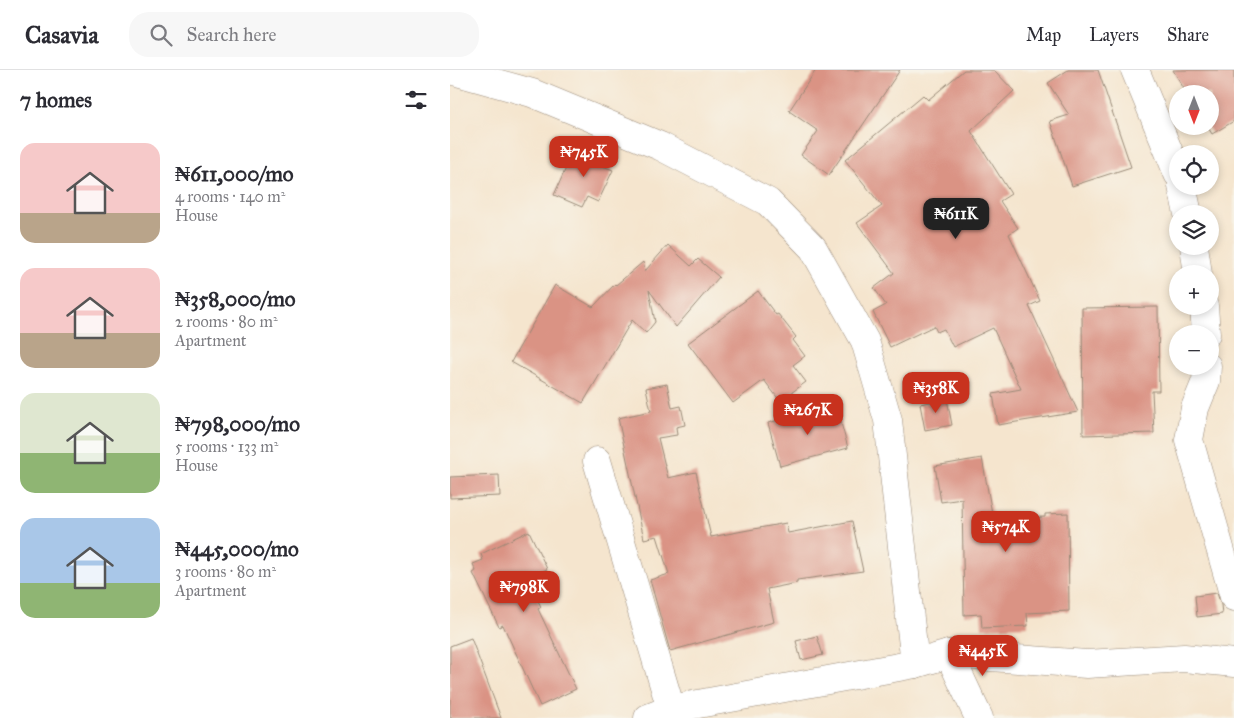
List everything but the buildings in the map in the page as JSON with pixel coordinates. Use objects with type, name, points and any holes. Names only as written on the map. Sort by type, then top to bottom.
[{"type":"street","points":[[450,70],[532,93],[660,146],[768,202],[813,248],[865,341],[888,420],[915,664]]},
{"type":"street","points":[[1135,70],[1169,152]]},
{"type":"street","points":[[1206,375],[1206,381],[1195,408],[1189,440],[1234,597]]},
{"type":"street","points":[[597,461],[659,713],[915,664],[949,654],[1087,664],[1184,658],[1234,663]]},
{"type":"street","points":[[949,654],[979,718]]}]
